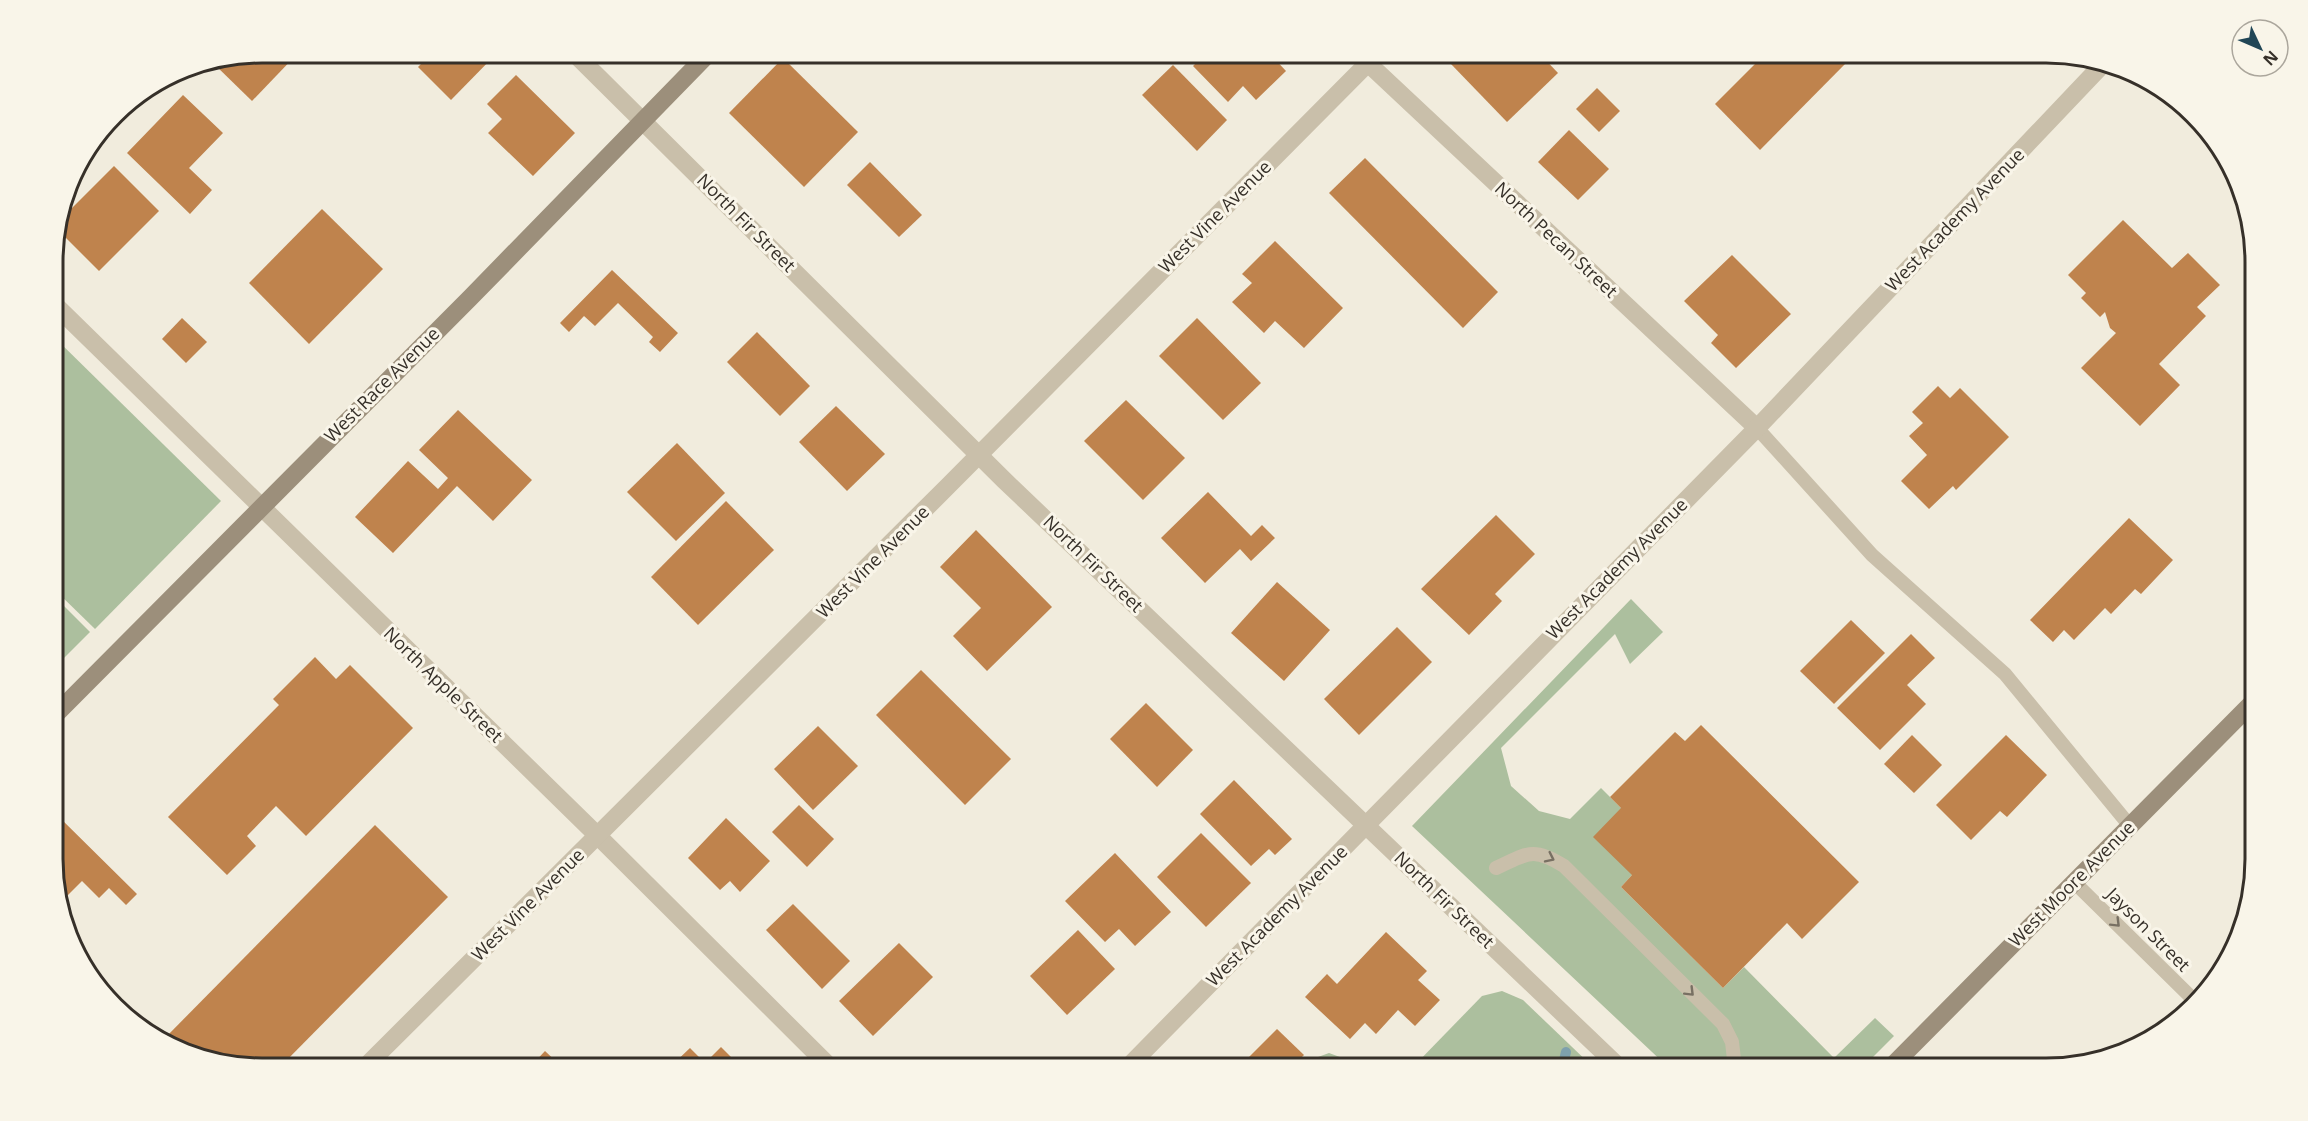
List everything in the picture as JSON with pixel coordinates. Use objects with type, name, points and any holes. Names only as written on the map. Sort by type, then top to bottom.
[{"type":"main road","name":"West Race Avenue","points":[[63,708],[470,298],[699,63]]},
{"type":"main road","name":"West Moore Avenue","points":[[1900,1058],[2245,710]]},
{"type":"street","name":"North Fir Street","points":[[584,63],[979,454],[1610,1058]]},
{"type":"street","name":"West Vine Avenue","points":[[374,1058],[979,454],[1361,63]]},
{"type":"street","name":"North Pecan Street","points":[[1375,63],[1757,428]]},
{"type":"street","name":"West Academy Avenue","points":[[1137,1058],[1757,428],[2097,70]]},
{"type":"street","name":"North Apple Street","points":[[63,313],[598,836],[821,1058]]},
{"type":"lane","points":[[1757,428],[1872,555],[2005,674],[2130,826]]},
{"type":"lane","points":[[1496,868],[1526,854],[1545,854],[1564,866],[1723,1024],[1731,1042],[1733,1058]]},
{"type":"lane","name":"Jayson Street","points":[[2074,882],[2190,996]]},
{"type":"green space","points":[[63,346],[221,501],[95,629],[63,598]]},
{"type":"green space","points":[[1631,599],[1663,632],[1630,664],[1615,634],[1501,748],[1511,786],[1539,811],[1570,819],[1601,788],[1621,808],[1632,875],[1621,887],[1723,988],[1744,967],[1834,1058],[1658,1058],[1412,826]]},
{"type":"green space","points":[[63,605],[90,632],[63,659]]},
{"type":"green space","points":[[1502,991],[1523,1000],[1584,1058],[1422,1058],[1482,996]]},
{"type":"green space","points":[[1875,1018],[1894,1036],[1872,1058],[1834,1058]]},
{"type":"green space","points":[[1329,1053],[1343,1058],[1315,1058]]},
{"type":"building","points":[[249,63],[288,63],[252,101],[218,68]]},
{"type":"building","points":[[422,63],[487,63],[451,100],[418,67]]},
{"type":"building","points":[[778,63],[788,63],[858,132],[804,187],[729,113]]},
{"type":"building","points":[[1196,63],[1278,63],[1286,71],[1256,100],[1243,86],[1228,102],[1193,66]]},
{"type":"building","points":[[1450,63],[1548,63],[1558,73],[1507,122]]},
{"type":"building","points":[[1756,63],[1846,63],[1760,150],[1715,104]]},
{"type":"building","points":[[1173,65],[1227,120],[1197,151],[1142,95]]},
{"type":"building","points":[[516,75],[575,133],[533,176],[488,133],[502,119],[487,104]]},
{"type":"building","points":[[1597,88],[1620,111],[1599,132],[1576,109]]},
{"type":"building","points":[[183,95],[223,133],[189,168],[212,190],[190,214],[127,153]]},
{"type":"building","points":[[1569,130],[1609,169],[1578,200],[1538,162]]},
{"type":"building","points":[[1365,158],[1498,292],[1463,328],[1329,193]]},
{"type":"building","points":[[870,162],[922,215],[899,237],[847,185]]},
{"type":"building","points":[[114,166],[159,211],[99,271],[65,237],[71,209]]},
{"type":"building","points":[[322,209],[383,269],[309,344],[249,283]]},
{"type":"building","points":[[2123,220],[2172,268],[2188,253],[2220,285],[2197,307],[2206,316],[2159,364],[2180,385],[2140,426],[2081,368],[2116,333],[2110,328],[2105,312],[2100,317],[2081,298],[2086,293],[2068,275]]},
{"type":"building","points":[[1275,241],[1343,308],[1304,348],[1275,321],[1264,333],[1232,302],[1252,283],[1242,274]]},
{"type":"building","points":[[1732,255],[1791,314],[1736,368],[1711,343],[1718,335],[1684,301]]},
{"type":"building","points":[[612,270],[678,333],[660,352],[649,342],[653,337],[618,303],[595,326],[584,316],[569,332],[560,323]]},
{"type":"building","points":[[182,318],[207,342],[186,363],[162,339]]},
{"type":"building","points":[[1197,318],[1261,383],[1223,420],[1159,356]]},
{"type":"building","points":[[757,332],[810,386],[780,416],[727,362]]},
{"type":"building","points":[[1938,386],[1950,398],[1960,388],[2009,437],[1956,490],[1953,486],[1929,509],[1901,481],[1927,455],[1909,436],[1923,423],[1912,412]]},
{"type":"building","points":[[1126,400],[1185,458],[1143,500],[1084,441]]},
{"type":"building","points":[[836,406],[885,454],[847,491],[799,442]]},
{"type":"building","points":[[458,410],[532,480],[493,521],[457,486],[393,553],[355,517],[408,461],[438,489],[448,478],[419,450]]},
{"type":"building","points":[[677,443],[725,493],[676,541],[627,492]]},
{"type":"building","points":[[1208,492],[1251,536],[1262,525],[1275,538],[1251,561],[1240,549],[1205,583],[1161,538]]},
{"type":"building","points":[[726,501],[774,550],[698,625],[651,577]]},
{"type":"building","points":[[1496,515],[1535,554],[1495,594],[1502,601],[1469,635],[1421,589]]},
{"type":"building","points":[[2129,518],[2173,560],[2141,594],[2135,589],[2111,614],[2105,608],[2074,640],[2064,630],[2053,642],[2030,620]]},
{"type":"building","points":[[976,530],[1052,607],[987,671],[953,636],[981,608],[940,567]]},
{"type":"building","points":[[1277,582],[1330,630],[1284,681],[1231,633]]},
{"type":"building","points":[[1851,620],[1885,653],[1834,704],[1800,671]]},
{"type":"building","points":[[1397,627],[1432,662],[1359,735],[1324,699]]},
{"type":"building","points":[[1911,634],[1935,658],[1907,685],[1926,704],[1880,750],[1837,708]]},
{"type":"building","points":[[315,657],[336,679],[350,665],[413,728],[306,836],[276,806],[247,836],[256,846],[227,875],[168,817],[279,705],[273,699]]},
{"type":"building","points":[[921,670],[1011,759],[965,805],[876,715]]},
{"type":"building","points":[[1146,703],[1193,750],[1157,787],[1110,739]]},
{"type":"building","points":[[1701,725],[1859,882],[1802,939],[1787,923],[1723,988],[1621,887],[1632,875],[1593,837],[1621,808],[1610,797],[1675,732],[1685,741]]},
{"type":"building","points":[[818,726],[858,766],[813,810],[774,769]]},
{"type":"building","points":[[1912,735],[1942,765],[1914,793],[1884,764]]},
{"type":"building","points":[[2006,735],[2047,775],[2007,817],[2000,811],[1971,840],[1936,805]]},
{"type":"building","points":[[1234,780],[1292,839],[1275,855],[1269,849],[1251,866],[1200,814]]},
{"type":"building","points":[[799,805],[834,839],[807,867],[772,832]]},
{"type":"building","points":[[726,818],[770,861],[740,892],[730,881],[720,890],[688,858]]},
{"type":"building","points":[[63,821],[137,894],[126,905],[109,888],[99,898],[82,881],[67,896],[63,859]]},
{"type":"building","points":[[375,825],[448,897],[289,1058],[223,1054],[186,1043],[169,1034]]},
{"type":"building","points":[[1201,833],[1251,883],[1206,927],[1157,877]]},
{"type":"building","points":[[1115,853],[1171,912],[1135,946],[1119,929],[1105,942],[1065,901]]},
{"type":"building","points":[[793,904],[850,961],[822,989],[766,930]]},
{"type":"building","points":[[1078,930],[1115,969],[1067,1015],[1030,976]]},
{"type":"building","points":[[1386,932],[1427,971],[1418,980],[1440,1000],[1415,1026],[1398,1010],[1376,1034],[1365,1023],[1350,1039],[1305,997],[1327,974],[1337,984]]},
{"type":"building","points":[[899,943],[933,977],[873,1036],[839,1001]]},
{"type":"building","points":[[1277,1029],[1304,1055],[1301,1058],[1248,1058]]},
{"type":"building","points":[[721,1047],[732,1058],[710,1058]]},
{"type":"building","points":[[690,1048],[700,1058],[680,1058]]},
{"type":"building","points":[[545,1051],[552,1058],[538,1058]]},
{"type":"waterway","points":[[1564,1058],[1566,1052]]}]
